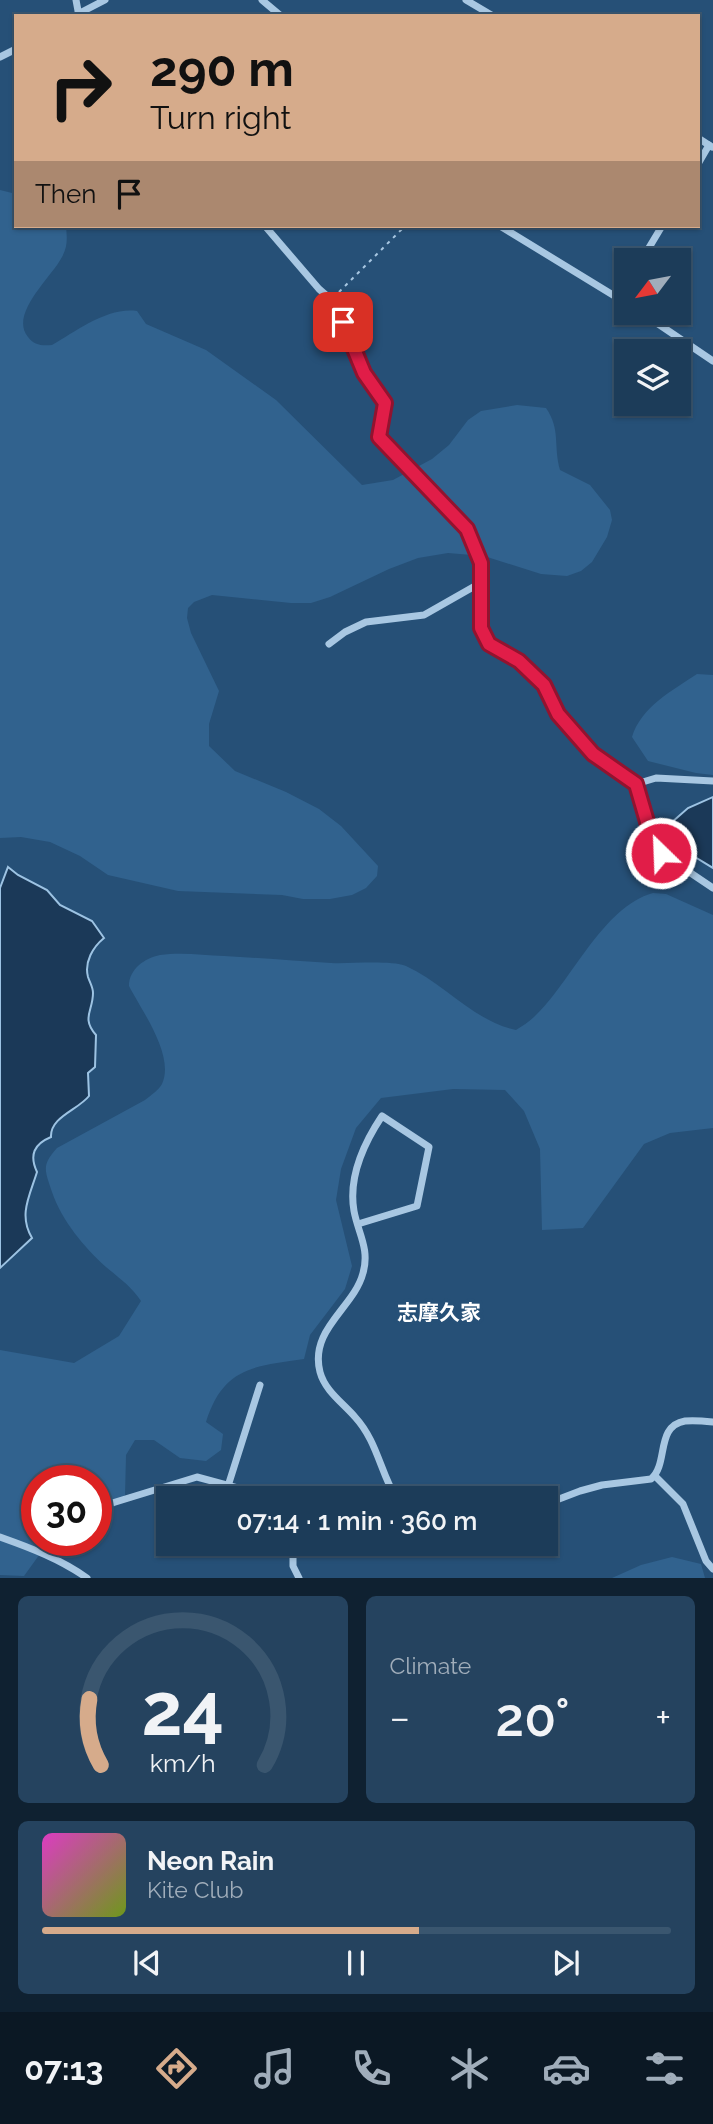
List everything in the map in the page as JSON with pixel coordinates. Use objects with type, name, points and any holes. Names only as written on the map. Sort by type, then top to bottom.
[{"type":"street","points":[[79,14],[105,0]]},
{"type":"street","points":[[262,0],[279,14]]},
{"type":"street","points":[[466,0],[490,14]]},
{"type":"street","points":[[700,161],[711,147]]},
{"type":"street","points":[[267,228],[331,300],[348,332],[364,373],[385,403],[379,437],[467,529],[481,563],[481,628],[489,644],[519,661],[544,685],[558,714],[593,754],[636,784],[648,825],[661,853],[713,888]]},
{"type":"street","points":[[503,228],[614,296]]},
{"type":"street","points":[[648,248],[661,228]]},
{"type":"street","points":[[661,326],[713,361]]},
{"type":"street","points":[[329,645],[345,632],[366,622],[424,615],[482,582]]},
{"type":"street","points":[[636,784],[656,778],[713,781]]},
{"type":"street","points":[[358,1224],[417,1206],[429,1147],[382,1116],[357,1168],[353,1197],[358,1224],[365,1245],[363,1276],[327,1326],[319,1358],[320,1372],[332,1393],[365,1429],[391,1486]]},
{"type":"street","points":[[165,1486],[197,1477],[228,1486],[260,1385]]},
{"type":"street","points":[[558,1499],[602,1485],[643,1482],[655,1476],[660,1466],[664,1439],[675,1425],[684,1421],[713,1422]]},
{"type":"street","points":[[655,1476],[683,1504],[706,1561],[713,1569]]},
{"type":"street","points":[[112,1503],[156,1489]]},
{"type":"street","points":[[0,1537],[21,1545]]},
{"type":"street","points":[[50,1556],[88,1578]]},
{"type":"street","points":[[293,1556],[293,1566],[299,1578]]},
{"type":"path","points":[[331,300],[403,228]]},
{"type":"shaded area","points":[[0,190],[14,194],[14,228],[66,228],[64,253],[34,296],[24,318],[24,328],[30,340],[41,345],[52,345],[104,316],[137,311],[146,324],[206,350],[276,400],[362,485],[393,480],[432,459],[449,445],[468,420],[481,411],[517,405],[546,408],[554,423],[560,470],[590,485],[610,510],[612,520],[607,537],[592,562],[581,571],[567,576],[541,574],[484,556],[448,553],[418,558],[311,603],[212,595],[194,602],[188,608],[187,618],[191,633],[219,691],[209,724],[209,746],[235,771],[319,809],[341,826],[378,866],[377,876],[366,888],[352,895],[330,899],[178,891],[108,875],[80,856],[50,842],[21,837],[0,838]]},
{"type":"shaded area","points":[[697,674],[713,675],[713,775],[648,761],[632,737],[636,726],[650,708]]},
{"type":"shaded area","points":[[713,797],[713,868],[695,857],[670,832],[671,823],[688,808]]},
{"type":"shaded area","points":[[8,867],[47,890],[60,905],[92,921],[104,938],[93,950],[87,966],[93,993],[88,1019],[96,1035],[95,1067],[88,1073],[89,1096],[60,1119],[52,1130],[51,1137],[37,1147],[33,1160],[37,1172],[26,1213],[32,1238],[0,1268],[0,888]]},
{"type":"shaded area","points":[[653,893],[666,894],[713,915],[713,1128],[670,1133],[644,1144],[583,1228],[542,1230],[540,1149],[524,1111],[505,1090],[453,1089],[381,1098],[356,1128],[341,1169],[336,1200],[352,1266],[345,1289],[310,1335],[304,1359],[255,1368],[231,1380],[221,1390],[206,1422],[223,1434],[221,1450],[206,1461],[180,1458],[154,1440],[135,1440],[126,1455],[125,1495],[112,1509],[112,1465],[21,1465],[21,1556],[38,1556],[24,1576],[0,1575],[0,1350],[74,1363],[119,1336],[141,1301],[74,1233],[56,1203],[46,1168],[48,1159],[57,1148],[145,1100],[162,1084],[165,1073],[161,1047],[129,986],[132,974],[139,965],[154,956],[176,954],[399,964],[420,973],[487,1019],[516,1030],[532,1019],[548,1002],[603,929],[635,901]]},
{"type":"shaded area","points":[[672,1557],[701,1564],[705,1578],[612,1578],[641,1565]]},
{"type":"district","name":"志摩久家","points":[[439,1313]]},
{"type":"route","points":[[343,322],[364,373],[385,403],[379,437],[467,529],[475,546],[481,563],[481,628],[489,644],[519,661],[544,685],[558,714],[577,738],[593,754],[636,784],[648,825],[661,853]]}]
